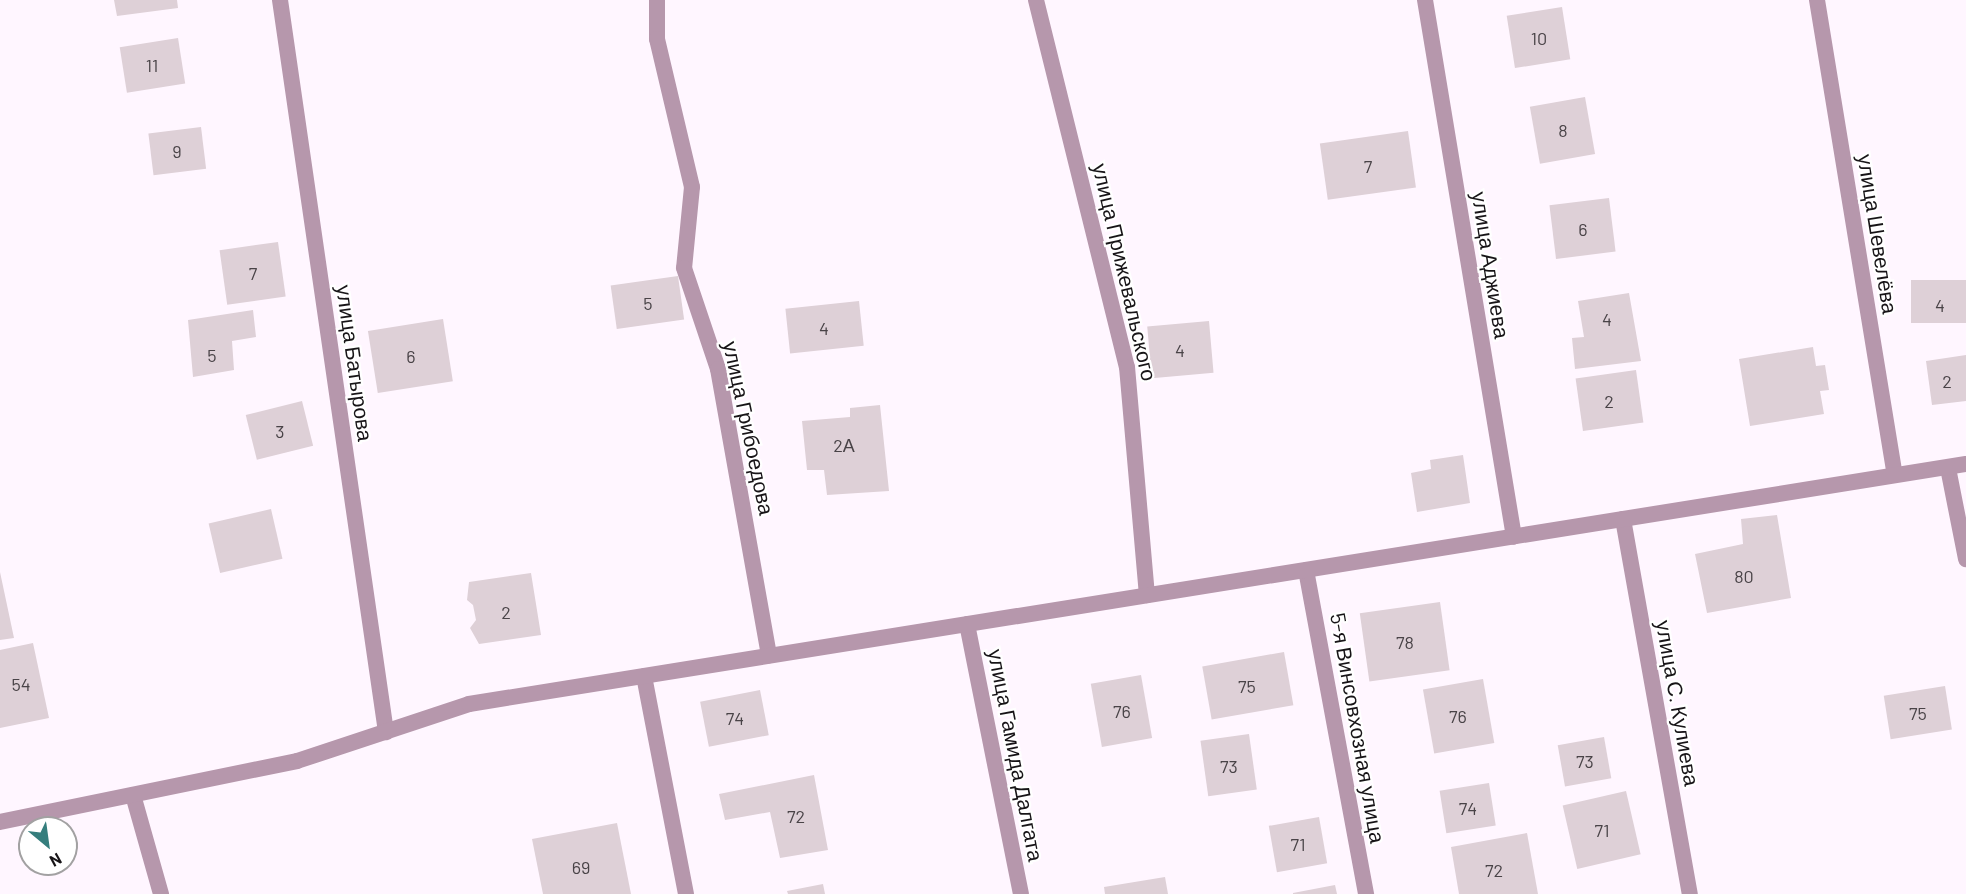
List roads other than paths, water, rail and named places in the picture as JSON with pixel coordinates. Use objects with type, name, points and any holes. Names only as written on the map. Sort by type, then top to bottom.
[{"type":"street","name":"улица Батырова","points":[[280,0],[386,732]]},
{"type":"street","name":"улица Грибоедова","points":[[657,0],[657,39],[692,187],[684,268],[718,369],[769,656]]},
{"type":"street","name":"улица Прижевальского","points":[[1036,0],[1127,367],[1147,595]]},
{"type":"street","name":"улица Аджиева","points":[[1425,0],[1514,537]]},
{"type":"street","name":"улица Шевелёва","points":[[1817,0],[1895,475]]},
{"type":"street","points":[[0,822],[297,761],[469,704],[1966,464]]},
{"type":"street","points":[[1948,468],[1966,559]]},
{"type":"street","name":"улица С. Кулиева","points":[[1623,519],[1690,894]]},
{"type":"street","name":"5-я Винсовхозная улица","points":[[1306,570],[1366,894]]},
{"type":"street","name":"улица Гамида Далгата","points":[[968,624],[1021,894]]},
{"type":"street","points":[[644,676],[686,894]]},
{"type":"street","points":[[133,795],[161,894]]}]
